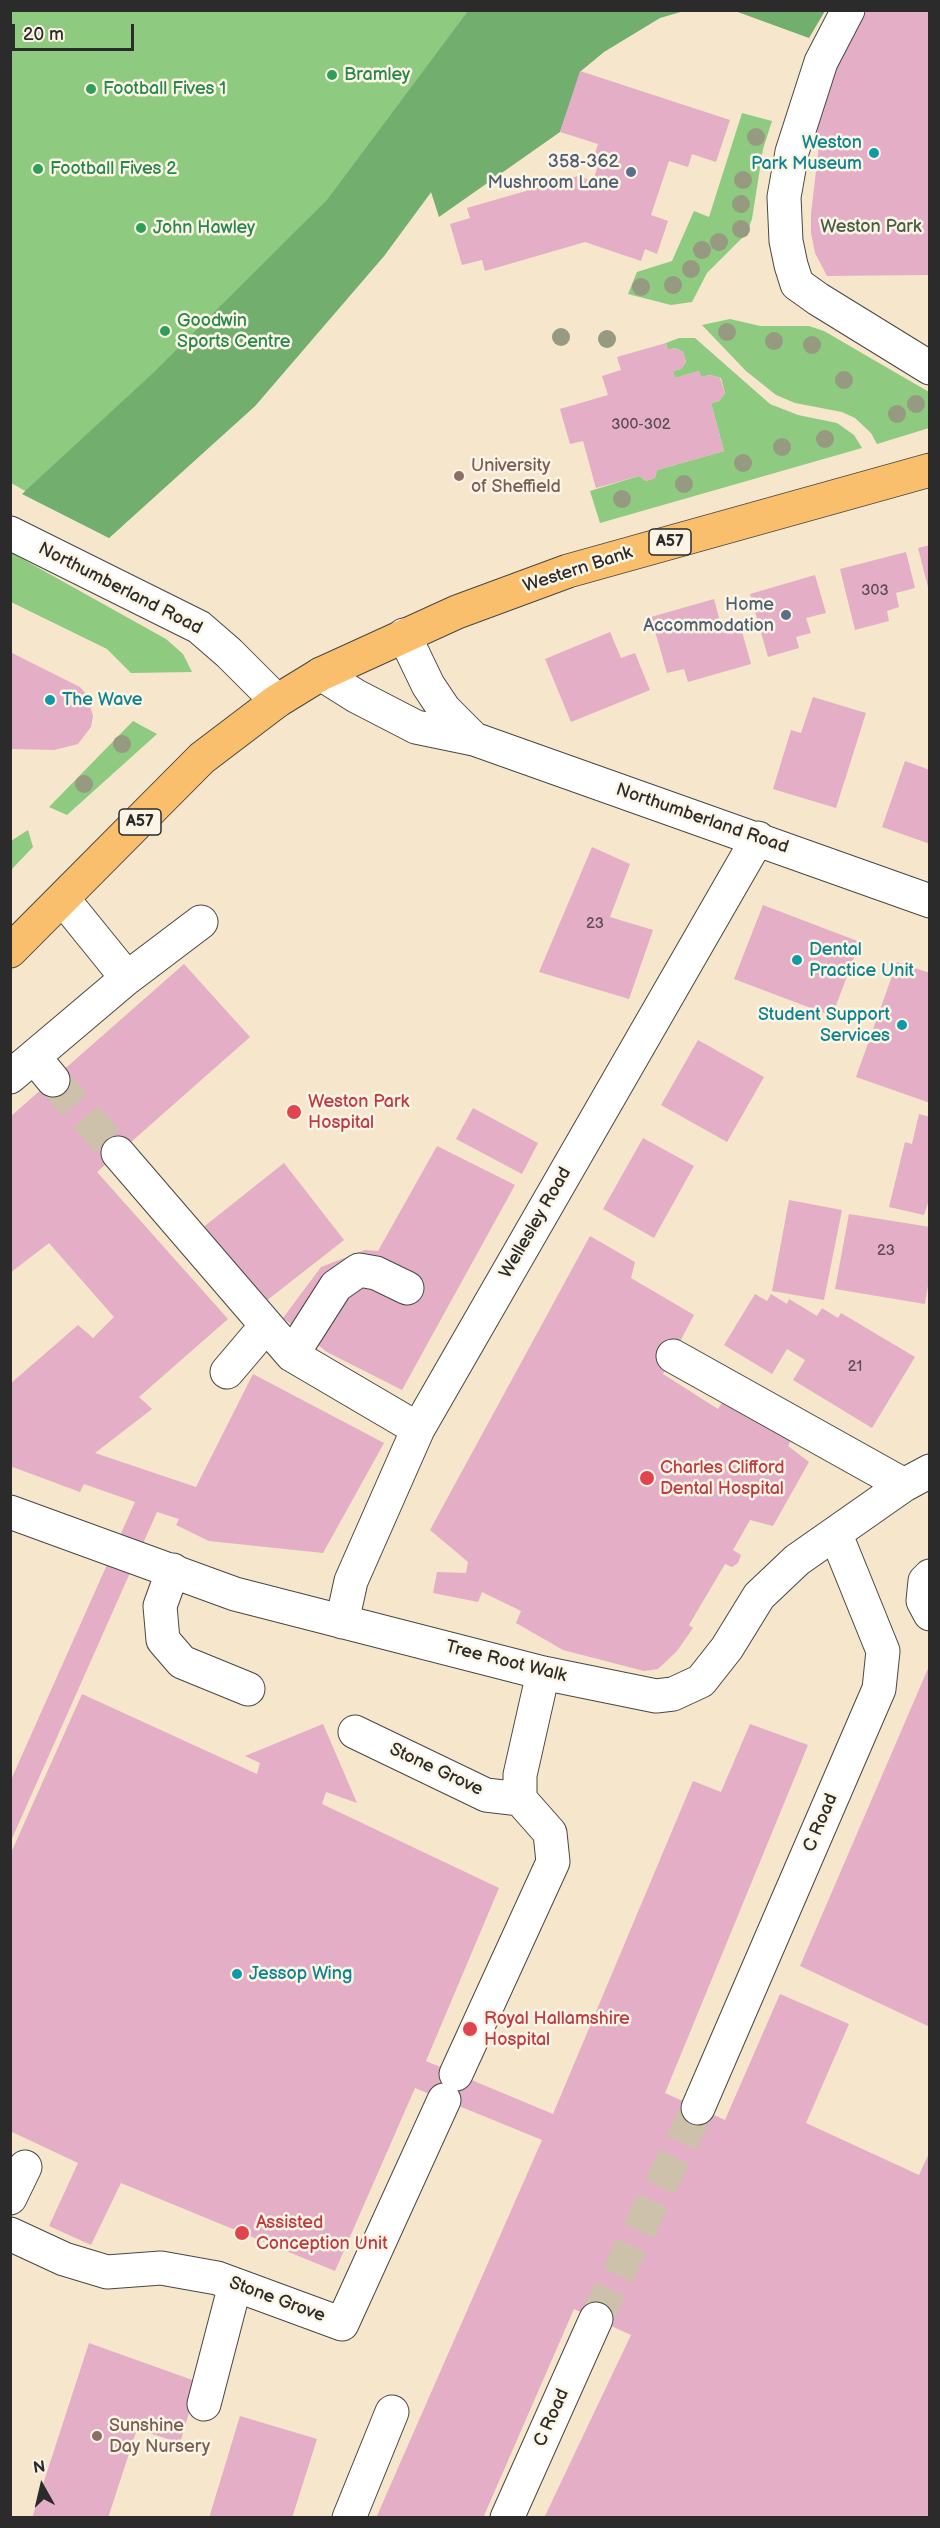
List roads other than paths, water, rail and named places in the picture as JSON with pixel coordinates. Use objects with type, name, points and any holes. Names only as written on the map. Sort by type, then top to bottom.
[{"type":"main road","name":"Western Bank","points":[[277,701],[321,674],[404,635],[568,571],[930,470]]},
{"type":"main road","name":"A57","points":[[10,951],[202,758],[277,701]]},
{"type":"street","points":[[848,10],[821,62],[792,152],[784,197],[786,241],[791,265],[797,284],[930,368]]},
{"type":"street","name":"Northumberland Road","points":[[10,532],[199,627],[277,701]]},
{"type":"street","name":"Northumberland Road","points":[[404,635],[428,685],[444,708],[474,739]]},
{"type":"street","name":"Northumberland Road","points":[[321,674],[356,696],[416,728],[474,739],[930,901]]},
{"type":"street","name":"Wellesley Road","points":[[342,1622],[351,1581],[418,1429],[758,838]]},
{"type":"street","points":[[63,899],[127,978]]},
{"type":"street","points":[[33,1071],[127,978],[201,922]]},
{"type":"street","points":[[118,1153],[292,1355],[418,1429]]},
{"type":"street","points":[[292,1355],[336,1286],[359,1270],[376,1273],[406,1288]]},
{"type":"street","points":[[227,1372],[266,1326]]},
{"type":"street","points":[[673,1356],[917,1478]]},
{"type":"street","name":"Tree Root Walk","points":[[10,1512],[236,1593],[543,1672],[656,1696],[674,1694],[701,1681],[727,1648],[759,1596],[797,1560],[917,1478]]},
{"type":"street","name":"C Road","points":[[698,2108],[879,1689],[884,1651],[836,1535]]},
{"type":"street","points":[[173,1570],[160,1606],[163,1640],[182,1662],[248,1689]]},
{"type":"street","points":[[930,1576],[925,1581],[923,1601],[930,1614]]},
{"type":"street","points":[[520,1799],[520,1775],[543,1672]]},
{"type":"street","name":"Stone Grove","points":[[10,2234],[64,2259],[107,2272],[161,2268],[217,2278],[342,2324],[553,1862],[550,1833],[520,1799],[486,1795],[355,1732]]},
{"type":"street","points":[[10,2198],[25,2167]]},
{"type":"street","points":[[204,2404],[235,2285]]},
{"type":"street","name":"C Road","points":[[507,2517],[596,2319]]},
{"type":"street","points":[[349,2517],[392,2412]]},
{"type":"tunnel","points":[[53,1080],[118,1153]]},
{"type":"tunnel","points":[[596,2319],[698,2108]]},
{"type":"place","name":"Bramley","points":[[332,75]]},
{"type":"place","name":"Football Fives 1","points":[[91,89]]},
{"type":"place","name":"Weston Park Museum","points":[[874,153]]},
{"type":"place","name":"Football Fives 2","points":[[38,169]]},
{"type":"place","name":"358-362 Mushroom Lane","points":[[631,172]]},
{"type":"place","name":"John Hawley","points":[[141,228]]},
{"type":"place","name":"Goodwin Sports Centre","points":[[165,331]]},
{"type":"place","name":"University of Sheffield","points":[[459,476]]},
{"type":"place","name":"Home Accommodation","points":[[786,615]]},
{"type":"place","name":"The Wave","points":[[50,700]]},
{"type":"place","name":"Dental Practice Unit","points":[[797,960]]},
{"type":"place","name":"Student Support Services","points":[[902,1025]]},
{"type":"place","name":"Weston Park Hospital","points":[[294,1112]]},
{"type":"place","name":"Charles Clifford Dental Hospital","points":[[647,1478]]},
{"type":"place","name":"Jessop Wing","points":[[237,1974]]},
{"type":"place","name":"Royal Hallamshire Hospital","points":[[470,2029]]},
{"type":"place","name":"Assisted Conception Unit","points":[[242,2233]]},
{"type":"place","name":"Sunshine Day Nursery","points":[[97,2436]]},
{"type":"park label","name":"Weston Park","points":[[871,227]]}]
